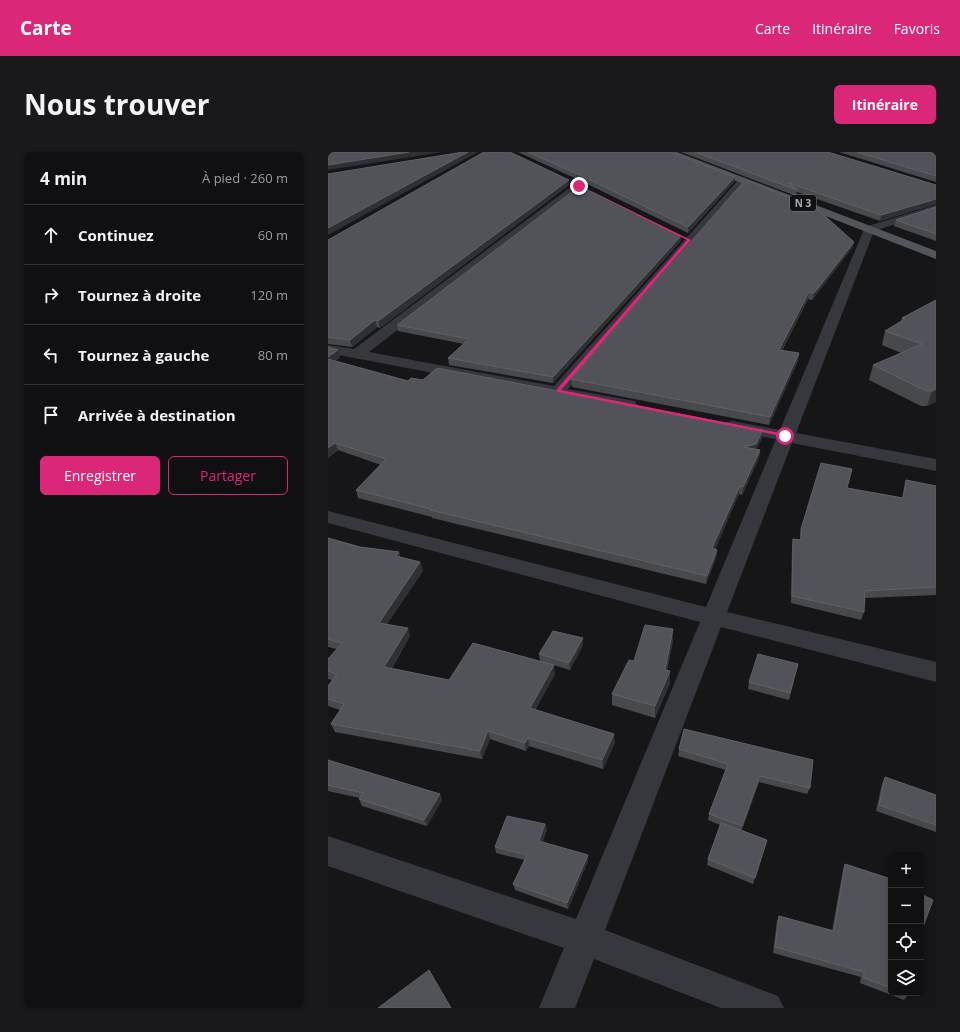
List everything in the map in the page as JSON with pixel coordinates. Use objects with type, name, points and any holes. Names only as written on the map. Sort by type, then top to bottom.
[{"type":"main road","name":"N 3","points":[[669,152],[936,255]]},
{"type":"street","points":[[558,390],[686,238],[743,180]]},
{"type":"street","points":[[357,354],[579,186]]},
{"type":"street","points":[[557,1008],[869,229],[936,208]]},
{"type":"street","points":[[328,349],[558,390],[644,408]]},
{"type":"street","points":[[715,422],[936,465]]},
{"type":"street","points":[[328,517],[714,617],[936,672]]},
{"type":"street","points":[[328,851],[586,938],[766,1008]]},
{"type":"building","points":[[328,152],[409,152],[328,165]]},
{"type":"building","points":[[468,152],[328,228],[328,174]]},
{"type":"building","points":[[484,152],[510,152],[569,180],[378,321],[375,320],[350,340],[328,337],[328,240]]},
{"type":"building","points":[[528,152],[670,152],[735,177],[688,227]]},
{"type":"building","points":[[695,152],[828,152],[936,185],[936,199],[881,215],[789,183],[797,190]]},
{"type":"building","points":[[857,152],[936,152],[936,176]]},
{"type":"building","points":[[745,180],[816,208],[854,242],[814,293],[809,292],[779,350],[799,353],[770,417],[571,379]]},
{"type":"building","points":[[580,186],[681,236],[553,377],[448,358],[469,339],[397,325]]},
{"type":"building","points":[[936,207],[936,234],[896,220]]},
{"type":"building","points":[[936,300],[936,389],[926,391],[873,365],[922,344],[885,331],[905,319],[902,318]]},
{"type":"building","points":[[328,347],[338,350],[328,357]]},
{"type":"building","points":[[328,359],[408,381],[411,378],[423,380],[437,368],[763,430],[756,444],[744,447],[760,450],[743,487],[740,486],[712,548],[717,550],[707,576],[430,510],[431,509],[356,490],[386,459],[335,443],[328,448]]},
{"type":"building","points":[[821,463],[852,469],[847,488],[903,498],[906,480],[936,486],[936,587],[865,591],[864,612],[792,596],[793,539],[801,540],[801,529]]},
{"type":"building","points":[[328,538],[360,547],[399,552],[396,556],[420,562],[379,623],[408,628],[384,667],[449,680],[473,643],[554,665],[530,708],[614,734],[602,760],[528,738],[525,743],[488,731],[480,751],[331,724],[344,704],[328,699],[328,686],[337,674],[328,671],[328,659],[342,643],[328,639]]},
{"type":"building","points":[[645,625],[673,629],[665,670],[670,671],[655,706],[612,694],[629,660],[634,661]]},
{"type":"building","points":[[553,631],[583,638],[569,663],[539,654]]},
{"type":"building","points":[[758,654],[798,664],[790,693],[749,682]]},
{"type":"building","points":[[684,729],[813,760],[810,788],[760,776],[742,826],[709,814],[728,764],[679,749]]},
{"type":"building","points":[[328,760],[440,794],[424,820],[359,799],[363,793],[328,785]]},
{"type":"building","points":[[885,777],[936,795],[936,825],[879,805]]},
{"type":"building","points":[[507,816],[545,824],[539,841],[588,855],[567,903],[513,884],[527,855],[495,847]]},
{"type":"building","points":[[721,823],[767,840],[755,878],[708,859]]},
{"type":"building","points":[[845,864],[888,878],[888,987],[864,978],[864,972],[775,947],[779,916],[834,931]]},
{"type":"building","points":[[924,896],[933,900],[924,924]]},
{"type":"building","points":[[429,970],[451,1008],[378,1008]]},
{"type":"route","points":[[579,186],[689,240],[558,390],[785,436]]}]
